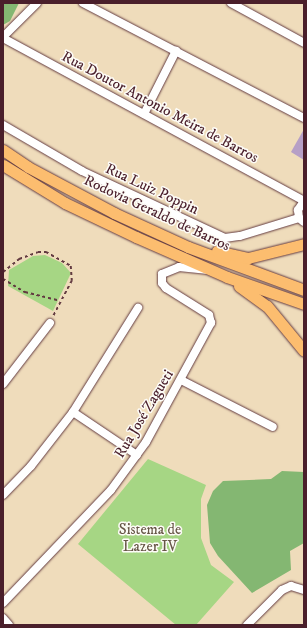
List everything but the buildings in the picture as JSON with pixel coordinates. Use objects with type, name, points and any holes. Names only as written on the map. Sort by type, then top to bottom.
[{"type":"highway","name":"Rodovia Geraldo de Barros","points":[[3,150],[60,185],[188,247],[304,290]]},
{"type":"highway","name":"Rodovia Geraldo de Barros","points":[[3,165],[65,203],[212,271],[304,304]]},
{"type":"highway","points":[[131,220],[240,258],[304,244]]},
{"type":"highway","points":[[227,277],[267,306],[304,351]]},
{"type":"street","points":[[3,37],[37,3]]},
{"type":"street","points":[[83,3],[304,118]]},
{"type":"street","points":[[231,3],[304,43]]},
{"type":"street","name":"Rua Doutor Antonio Meira de Barros","points":[[3,37],[304,201]]},
{"type":"street","points":[[144,114],[176,51]]},
{"type":"street","name":"Rua Luiz Poppin","points":[[3,125],[82,171],[225,238],[240,236],[301,220]]},
{"type":"street","points":[[301,220],[298,210],[304,201]]},
{"type":"street","name":"Rua José Zagueti","points":[[3,603],[111,490],[137,455],[208,332],[211,320],[210,315],[166,288],[161,278],[162,274],[172,268],[212,271]]},
{"type":"street","points":[[3,495],[31,466],[73,412],[138,308]]},
{"type":"street","points":[[3,384],[50,323]]},
{"type":"street","points":[[181,380],[273,427]]},
{"type":"street","points":[[73,412],[137,455]]},
{"type":"street","points":[[247,625],[282,590],[291,586],[304,590]]},
{"type":"street","points":[[3,618],[9,625]]},
{"type":"path","points":[[3,272],[20,259],[38,252],[46,252],[63,260],[71,266],[74,276],[50,323]]},
{"type":"path","points":[[3,279],[25,292],[60,301]]},
{"type":"green space","points":[[3,3],[19,3],[10,21],[3,25]]},
{"type":"green space","points":[[45,255],[62,263],[71,273],[53,311],[8,286],[9,270],[33,256]]},
{"type":"green space","name":"Sistema de Lazer IV","points":[[148,459],[206,485],[201,499],[201,538],[211,565],[234,582],[196,625],[176,625],[78,544]]},
{"type":"green space","points":[[282,471],[304,472],[304,543],[290,551],[291,570],[252,593],[218,556],[210,543],[207,505],[213,491],[223,481],[271,479]]}]
